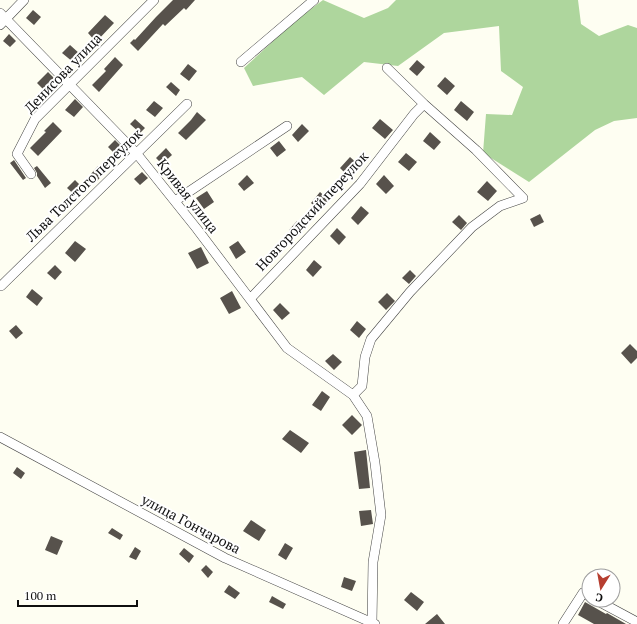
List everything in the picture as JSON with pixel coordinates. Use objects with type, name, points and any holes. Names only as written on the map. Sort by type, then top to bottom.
[{"type":"street","points":[[2,19],[24,0]]},
{"type":"street","name":"Денисова улица","points":[[31,174],[17,154],[35,119],[154,0]]},
{"type":"street","points":[[241,62],[314,0]]},
{"type":"street","name":"Кривая улица","points":[[2,19],[70,84],[137,154],[175,201],[287,348],[352,395],[367,416],[375,464],[381,515],[373,562],[373,623]]},
{"type":"street","points":[[352,395],[362,386],[365,357],[371,339],[410,292],[472,227],[500,206],[523,198],[476,150],[424,104],[387,68]]},
{"type":"street","name":"Льва Толстого переулок","points":[[1,286],[187,104]]},
{"type":"street","name":"Новгородский переулок","points":[[250,299],[360,184],[414,114],[424,104]]},
{"type":"street","points":[[175,201],[287,126]]},
{"type":"street","name":"улица Гончарова","points":[[0,437],[225,558],[373,623]]},
{"type":"street","points":[[563,624],[581,596]]},
{"type":"street","points":[[611,608],[637,622]]},
{"type":"green space","points":[[323,0],[364,18],[388,8],[396,0],[578,0],[581,24],[599,36],[628,25],[637,28],[637,118],[614,121],[595,130],[529,182],[483,153],[486,114],[512,115],[523,87],[501,71],[499,26],[444,33],[398,66],[364,62],[324,95],[302,77],[253,86],[244,68],[295,21]]},
{"type":"building","points":[[173,0],[195,0],[186,10],[184,8],[165,26],[163,24],[138,51],[130,43],[134,39],[135,40]]},
{"type":"building","points":[[33,10],[41,17],[34,25],[26,18]]},
{"type":"building","points":[[105,15],[114,23],[96,42],[88,33]]},
{"type":"building","points":[[9,34],[16,41],[10,47],[3,41]]},
{"type":"building","points":[[70,45],[80,54],[73,62],[62,53]]},
{"type":"building","points":[[115,57],[123,65],[99,92],[92,85],[106,71],[104,69]]},
{"type":"building","points":[[417,60],[425,67],[417,76],[409,69]]},
{"type":"building","points":[[188,64],[197,71],[189,81],[180,74]]},
{"type":"building","points":[[48,72],[57,81],[46,92],[37,83]]},
{"type":"building","points":[[445,77],[455,86],[447,95],[437,86]]},
{"type":"building","points":[[171,82],[180,90],[176,96],[166,87]]},
{"type":"building","points":[[75,99],[83,107],[74,117],[65,110]]},
{"type":"building","points":[[154,101],[163,108],[155,117],[146,110]]},
{"type":"building","points":[[461,101],[474,112],[467,121],[454,110]]},
{"type":"building","points":[[197,112],[206,120],[186,140],[178,133]]},
{"type":"building","points":[[135,119],[145,128],[140,133],[130,124]]},
{"type":"building","points":[[380,119],[393,130],[385,139],[372,128]]},
{"type":"building","points":[[53,122],[62,131],[38,156],[30,148],[46,132],[44,131]]},
{"type":"building","points":[[302,124],[309,131],[298,142],[292,135]]},
{"type":"building","points":[[430,132],[441,142],[434,150],[423,141]]},
{"type":"building","points":[[115,140],[126,151],[119,158],[108,147]]},
{"type":"building","points":[[279,141],[286,150],[277,157],[270,148]]},
{"type":"building","points":[[166,148],[172,155],[162,164],[156,158]]},
{"type":"building","points":[[406,153],[417,162],[409,171],[398,162]]},
{"type":"building","points":[[350,157],[359,165],[348,176],[340,168]]},
{"type":"building","points":[[14,160],[26,178],[23,180],[10,163]]},
{"type":"building","points":[[37,166],[51,183],[45,188],[37,176],[34,168]]},
{"type":"building","points":[[98,166],[105,172],[97,181],[90,175]]},
{"type":"building","points":[[142,172],[148,178],[140,185],[134,179]]},
{"type":"building","points":[[247,175],[254,183],[244,191],[238,184]]},
{"type":"building","points":[[384,175],[394,186],[386,194],[376,184]]},
{"type":"building","points":[[75,180],[84,189],[77,197],[67,188]]},
{"type":"building","points":[[487,181],[497,191],[488,201],[477,192]]},
{"type":"building","points":[[207,191],[214,202],[204,209],[196,198]]},
{"type":"building","points":[[320,192],[329,200],[320,211],[311,203]]},
{"type":"building","points":[[361,206],[369,213],[358,225],[351,218]]},
{"type":"building","points":[[540,214],[544,222],[534,227],[530,219]]},
{"type":"building","points":[[459,215],[467,223],[461,230],[452,222]]},
{"type":"building","points":[[297,221],[305,228],[297,237],[289,230]]},
{"type":"building","points":[[337,228],[346,237],[339,245],[330,236]]},
{"type":"building","points":[[75,241],[86,249],[75,262],[65,253]]},
{"type":"building","points":[[238,241],[246,252],[236,259],[229,247]]},
{"type":"building","points":[[201,247],[209,263],[197,269],[188,253]]},
{"type":"building","points":[[314,260],[322,267],[313,277],[306,270]]},
{"type":"building","points":[[55,265],[62,272],[55,280],[47,273]]},
{"type":"building","points":[[410,270],[416,276],[409,284],[402,278]]},
{"type":"building","points":[[32,289],[43,298],[37,306],[26,297]]},
{"type":"building","points":[[232,291],[241,308],[229,314],[220,298]]},
{"type":"building","points":[[387,293],[395,301],[386,310],[378,302]]},
{"type":"building","points":[[280,303],[290,313],[282,320],[273,310]]},
{"type":"building","points":[[357,321],[366,329],[359,338],[350,330]]},
{"type":"building","points":[[16,325],[23,333],[16,339],[9,331]]},
{"type":"building","points":[[630,344],[637,351],[637,358],[631,364],[621,353]]},
{"type":"building","points":[[333,354],[342,362],[334,370],[325,361]]},
{"type":"building","points":[[322,391],[330,397],[321,411],[312,405]]},
{"type":"building","points":[[352,415],[362,425],[352,435],[342,425]]},
{"type":"building","points":[[290,430],[309,443],[301,453],[282,439]]},
{"type":"building","points":[[366,450],[370,488],[359,489],[354,452]]},
{"type":"building","points":[[17,467],[25,473],[21,479],[13,473]]},
{"type":"building","points":[[371,510],[373,524],[361,526],[359,511]]},
{"type":"building","points":[[251,520],[266,530],[259,541],[243,531]]},
{"type":"building","points":[[112,528],[123,535],[120,540],[108,533]]},
{"type":"building","points":[[51,536],[63,541],[57,555],[45,550]]},
{"type":"building","points":[[285,543],[293,548],[286,560],[278,555]]},
{"type":"building","points":[[135,547],[141,551],[136,560],[129,557]]},
{"type":"building","points":[[184,548],[194,556],[189,563],[179,554]]},
{"type":"building","points":[[206,565],[213,572],[208,578],[201,570]]},
{"type":"building","points":[[344,577],[356,581],[352,591],[341,587]]},
{"type":"building","points":[[229,585],[240,593],[235,599],[224,592]]},
{"type":"building","points":[[411,592],[424,602],[417,611],[404,600]]},
{"type":"building","points":[[272,596],[286,604],[283,609],[269,602]]},
{"type":"building","points":[[582,608],[596,608],[626,624],[594,624],[578,615]]},
{"type":"building","points":[[437,614],[445,624],[425,624]]}]
